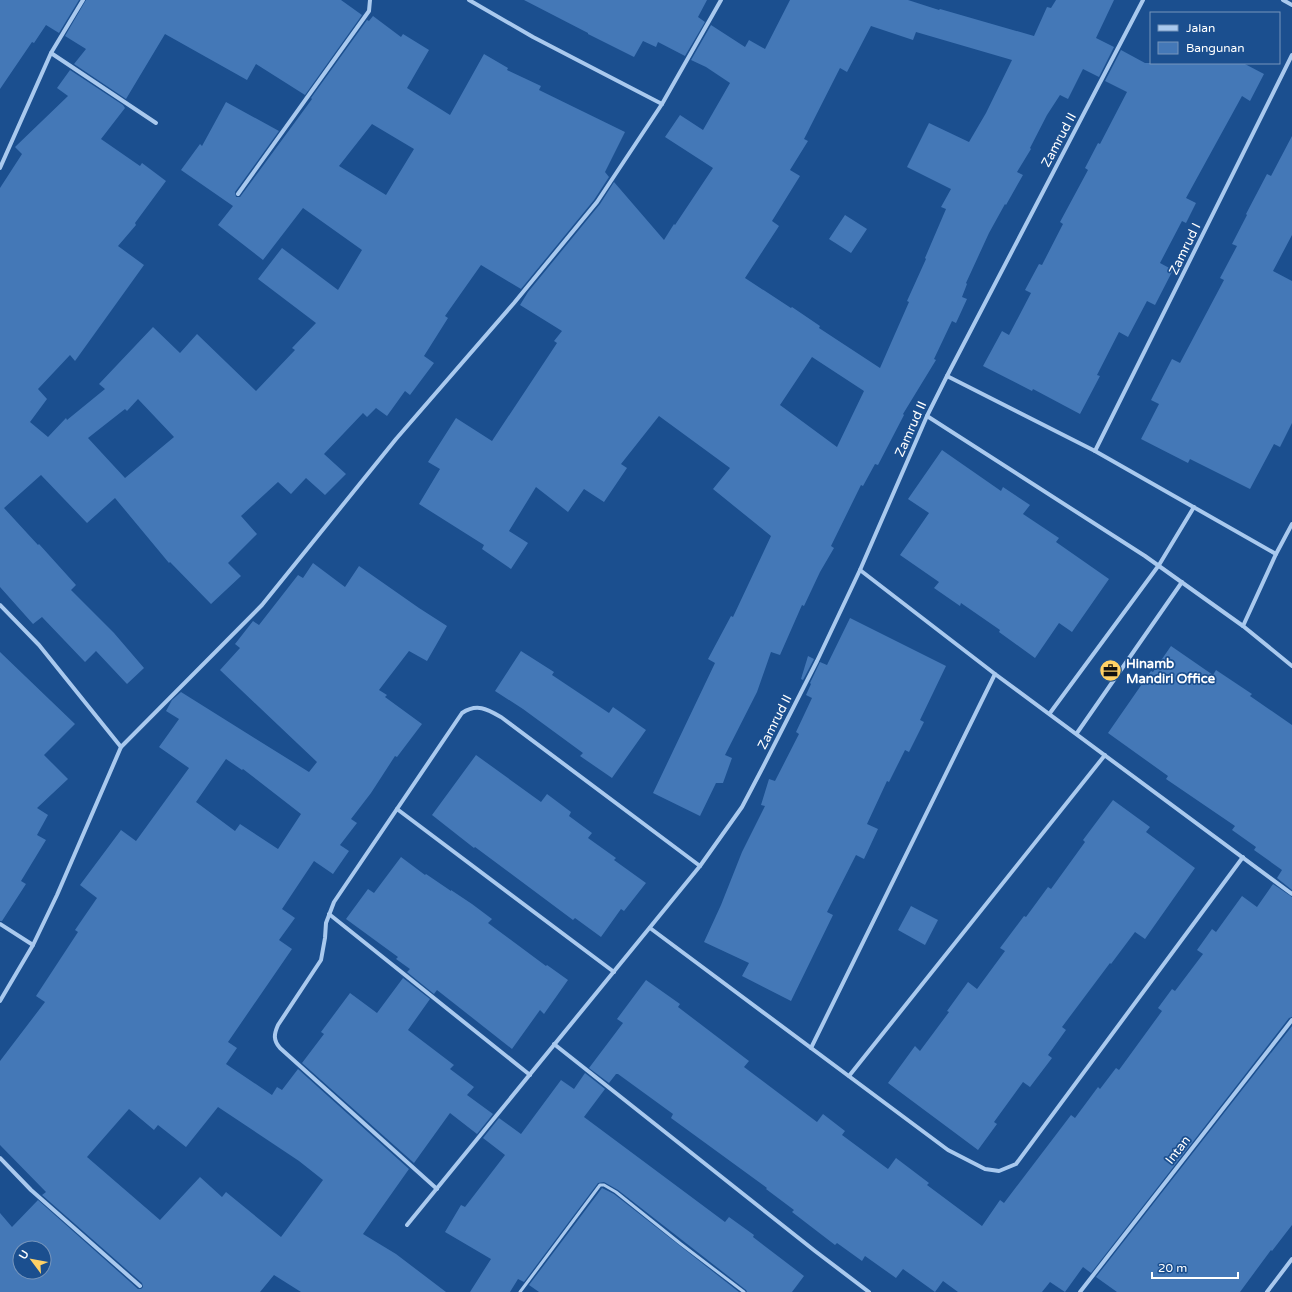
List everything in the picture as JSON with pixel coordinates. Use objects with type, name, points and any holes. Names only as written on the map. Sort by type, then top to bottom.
[{"type":"street","points":[[0,168],[51,53],[83,0]]},
{"type":"street","points":[[238,194],[369,11],[370,0]]},
{"type":"street","points":[[470,0],[533,37],[662,104]]},
{"type":"street","points":[[0,1001],[33,945],[57,895],[121,747],[262,605],[396,439],[514,303],[597,202],[662,104],[722,0]]},
{"type":"street","name":"Zamrud II","points":[[407,1225],[700,866],[746,800],[817,661],[860,570],[946,376],[1143,0]]},
{"type":"street","points":[[1283,0],[1292,5]]},
{"type":"street","points":[[51,53],[156,122]]},
{"type":"street","name":"Zamrud I","points":[[1095,452],[1292,55]]},
{"type":"street","points":[[0,152],[6,156]]},
{"type":"street","points":[[946,376],[1095,452],[1276,554]]},
{"type":"street","points":[[927,416],[1159,565],[1243,626],[1292,666]]},
{"type":"street","points":[[1050,713],[1159,565],[1194,507]]},
{"type":"street","points":[[1243,626],[1276,554],[1292,524]]},
{"type":"street","points":[[860,570],[995,674],[1050,713],[1292,894]]},
{"type":"street","points":[[1076,733],[1182,582]]},
{"type":"street","points":[[0,605],[39,645],[121,747]]},
{"type":"street","points":[[811,1048],[995,674]]},
{"type":"street","points":[[437,1189],[275,1043],[274,1033],[278,1024],[321,960],[326,938],[326,923],[334,902],[462,713],[470,708],[477,708],[488,710],[501,717],[700,866]]},
{"type":"street","points":[[849,1076],[1105,755]]},
{"type":"street","points":[[397,809],[614,972]]},
{"type":"street","points":[[650,928],[948,1150],[985,1169],[999,1171],[1016,1164],[1243,857]]},
{"type":"street","points":[[329,914],[530,1075]]},
{"type":"street","points":[[0,924],[33,945]]},
{"type":"street","name":"Intan","points":[[1080,1292],[1292,1020]]},
{"type":"street","points":[[554,1044],[767,1214],[869,1292]]},
{"type":"street","points":[[0,1158],[31,1190],[140,1286]]},
{"type":"street","points":[[1267,1292],[1292,1259]]},
{"type":"lane","points":[[520,1292],[600,1185],[604,1185],[612,1189],[744,1292]]},
{"type":"building","points":[[0,0],[79,0],[59,33],[46,25],[34,43],[32,42],[0,89]]},
{"type":"building","points":[[86,0],[341,0],[362,15],[305,95],[256,64],[247,80],[165,34],[126,99],[74,64],[86,49],[65,36]]},
{"type":"building","points":[[524,0],[707,0],[698,17],[705,22],[685,56],[658,42],[656,47],[643,41],[634,57]]},
{"type":"building","points":[[790,0],[908,0],[1034,36],[1047,7],[1051,8],[1056,0],[1114,0],[1096,38],[1114,47],[1099,77],[1083,69],[1068,99],[1060,95],[1047,115],[1030,148],[1031,149],[1017,172],[1023,175],[989,233],[966,283],[967,284],[962,297],[967,299],[956,323],[952,321],[934,359],[936,360],[903,414],[904,415],[878,465],[875,464],[863,486],[861,485],[831,546],[834,548],[820,572],[804,606],[802,605],[780,655],[771,652],[757,692],[725,755],[732,758],[723,783],[716,783],[700,816],[653,793],[715,663],[708,659],[731,616],[733,617],[771,536],[713,489],[730,468],[659,416],[621,464],[627,468],[604,502],[584,489],[568,512],[536,487],[509,531],[528,543],[511,569],[482,549],[484,545],[419,504],[440,469],[428,462],[456,418],[492,441],[557,343],[554,341],[562,331],[520,305],[528,292],[600,204],[614,182],[664,240],[713,168],[665,137],[680,115],[703,130],[730,83],[706,67],[691,60],[711,25],[745,47],[749,40],[765,49]],"holes":[[[871,26],[913,40],[916,32],[1012,60],[986,113],[969,142],[929,123],[907,167],[951,189],[941,207],[946,209],[907,301],[909,302],[880,368],[819,328],[820,326],[792,307],[791,308],[745,278],[779,226],[772,221],[800,176],[790,170],[808,141],[804,139],[840,68],[847,72]],[[812,357],[864,391],[837,447],[780,405]]]},
{"type":"building","points":[[373,16],[401,37],[403,34],[429,50],[407,88],[450,115],[484,54],[508,68],[507,70],[541,86],[539,90],[625,132],[605,172],[609,177],[594,200],[521,289],[481,265],[445,316],[448,318],[424,356],[434,363],[410,395],[405,391],[387,416],[376,408],[367,417],[363,413],[324,454],[346,474],[325,495],[306,478],[291,494],[278,482],[241,516],[257,534],[228,563],[241,576],[211,604],[170,562],[169,563],[115,498],[87,523],[41,475],[4,508],[76,585],[71,590],[114,633],[144,668],[127,684],[96,651],[85,662],[42,617],[33,624],[0,587],[0,188],[22,154],[15,147],[68,96],[57,88],[70,70],[123,105],[125,108],[101,139],[140,166],[142,163],[166,181],[135,223],[136,225],[118,246],[144,265],[75,361],[70,355],[38,389],[47,399],[30,422],[48,437],[66,418],[67,420],[105,389],[99,384],[153,327],[180,353],[197,334],[256,391],[295,350],[292,348],[316,323],[258,279],[282,248],[338,290],[362,250],[303,208],[263,260],[218,225],[233,206],[181,170],[200,144],[202,146],[226,102],[279,131],[235,192],[236,197],[240,197],[312,99],[311,98],[367,20],[369,21]],"holes":[[[372,124],[414,149],[386,195],[339,166]],[[138,399],[174,437],[125,478],[88,438],[125,409],[127,411]]]},
{"type":"building","points":[[1121,50],[1145,63],[1150,64],[1245,64],[1264,74],[1250,101],[1242,96],[1186,198],[1196,203],[1186,223],[1182,221],[1160,263],[1173,270],[1155,305],[1147,301],[1128,337],[1119,332],[1097,375],[1100,376],[1080,414],[1033,389],[1032,391],[983,366],[1002,331],[1009,335],[1031,293],[1025,290],[1039,264],[1042,265],[1063,224],[1060,222],[1088,170],[1085,168],[1098,143],[1100,144],[1127,92],[1105,81]]},
{"type":"building","points":[[1292,136],[1292,235],[1273,271],[1292,281],[1292,423],[1280,447],[1274,444],[1250,489],[1190,459],[1188,463],[1141,439],[1159,404],[1151,400],[1172,359],[1180,363],[1224,280],[1220,278],[1237,246],[1232,244],[1247,215],[1246,214],[1267,174],[1271,176]]},
{"type":"building","points":[[845,215],[867,229],[851,253],[829,239]]},
{"type":"building","points":[[942,450],[1001,491],[1003,487],[1030,505],[1023,514],[1059,538],[1056,542],[1109,579],[1072,632],[1059,623],[1035,658],[999,632],[1000,630],[961,603],[960,606],[934,588],[939,582],[900,555],[929,513],[908,499]]},
{"type":"building","points":[[313,563],[345,587],[359,566],[447,626],[427,661],[409,651],[379,690],[387,695],[385,697],[422,724],[397,757],[395,756],[371,793],[351,819],[357,823],[340,845],[349,851],[333,874],[314,861],[282,909],[295,918],[279,940],[292,949],[228,1042],[237,1048],[226,1064],[272,1095],[277,1087],[282,1090],[298,1069],[409,1169],[363,1234],[396,1254],[446,1292],[301,1292],[274,1275],[260,1292],[0,1292],[0,1213],[12,1227],[38,1200],[138,1289],[143,1287],[142,1283],[42,1195],[46,1192],[0,1145],[0,1061],[45,1002],[36,996],[78,932],[75,930],[97,898],[80,885],[121,830],[136,841],[189,768],[159,747],[179,719],[166,711],[172,700],[181,692],[309,772],[317,762],[220,670],[240,648],[235,644],[253,621],[259,625],[298,575],[303,578]],"holes":[[[226,759],[242,770],[243,769],[301,814],[278,849],[240,824],[235,831],[196,802]],[[218,1107],[299,1161],[323,1180],[281,1237],[226,1192],[222,1197],[200,1177],[160,1220],[87,1157],[129,1109],[154,1130],[158,1125],[186,1147]]]},
{"type":"building","points":[[850,618],[946,666],[920,720],[924,722],[909,752],[905,750],[889,782],[887,781],[867,824],[878,829],[864,859],[856,855],[827,912],[833,915],[791,1001],[742,976],[749,963],[704,942],[721,905],[742,852],[765,806],[761,805],[769,779],[775,781],[799,734],[796,732],[812,698],[806,695],[811,684],[810,683],[820,662],[827,665]]},
{"type":"building","points":[[1171,646],[1213,675],[1216,670],[1252,694],[1250,696],[1292,725],[1292,890],[1277,878],[1282,870],[1254,850],[1256,847],[1232,830],[1235,826],[1166,779],[1168,776],[1108,733],[1151,671],[1153,672]]},
{"type":"building","points":[[521,651],[554,672],[552,675],[609,713],[613,707],[646,730],[612,778],[580,756],[583,753],[523,709],[495,691]]},
{"type":"building","points":[[0,652],[75,724],[44,755],[68,779],[37,808],[48,815],[37,835],[46,840],[21,881],[26,884],[2,921],[0,921]]},
{"type":"building","points":[[808,656],[814,659],[803,680],[801,679]]},
{"type":"building","points":[[476,755],[541,802],[547,794],[571,812],[569,816],[592,833],[588,838],[616,858],[614,860],[646,883],[624,911],[621,909],[601,937],[575,918],[573,920],[475,847],[474,848],[432,815]]},
{"type":"building","points":[[1113,800],[1150,827],[1146,832],[1195,868],[1145,939],[1135,932],[1111,964],[1110,963],[1062,1027],[1066,1030],[1048,1055],[1052,1058],[1030,1087],[1023,1082],[994,1122],[997,1124],[978,1150],[888,1083],[915,1046],[920,1051],[949,1012],[947,1011],[968,982],[977,989],[1005,951],[1000,948],[1024,916],[1026,917],[1048,887],[1051,889],[1085,842],[1083,840]]},
{"type":"building","points":[[401,857],[425,875],[426,874],[472,904],[492,919],[488,923],[546,966],[547,965],[568,980],[544,1014],[540,1010],[512,1049],[437,990],[434,994],[407,972],[410,969],[396,959],[398,957],[346,919],[368,889],[374,893]]},
{"type":"building","points":[[1273,884],[1292,897],[1292,1017],[1289,1018],[1091,1273],[1083,1267],[1065,1292],[1050,1282],[1042,1292],[958,1292],[943,1281],[935,1292],[903,1269],[896,1278],[865,1256],[862,1261],[837,1243],[835,1245],[792,1212],[794,1210],[766,1189],[767,1188],[671,1118],[673,1114],[618,1074],[616,1074],[609,1083],[589,1068],[623,1023],[617,1019],[646,980],[680,1004],[678,1007],[749,1061],[744,1067],[817,1122],[823,1114],[845,1131],[842,1135],[888,1169],[896,1158],[929,1183],[927,1185],[982,1226],[1000,1200],[1004,1203],[1071,1115],[1075,1118],[1098,1087],[1100,1089],[1116,1068],[1119,1070],[1162,1011],[1158,1008],[1172,989],[1175,991],[1203,954],[1197,950],[1212,929],[1216,932],[1242,896],[1257,907]]},
{"type":"building","points":[[911,906],[938,920],[925,945],[898,930]]},
{"type":"building","points":[[403,978],[430,999],[408,1030],[454,1065],[450,1069],[474,1087],[467,1095],[493,1114],[477,1134],[450,1113],[414,1163],[302,1063],[324,1034],[321,1032],[350,993],[377,1013]]},
{"type":"building","points":[[1292,1026],[1292,1225],[1272,1251],[1271,1250],[1240,1292],[1117,1292],[1096,1277]]},
{"type":"building","points":[[585,1073],[605,1089],[584,1117],[725,1222],[729,1217],[754,1235],[753,1237],[804,1276],[792,1292],[747,1292],[618,1190],[604,1182],[598,1183],[524,1282],[518,1279],[510,1292],[470,1292],[491,1259],[445,1232],[461,1205],[465,1207],[505,1155],[483,1138],[499,1118],[521,1134],[561,1080],[574,1089]]},
{"type":"building","points":[[602,1188],[614,1194],[739,1292],[539,1292],[529,1285]]},
{"type":"place","name":"Hinamb Mandiri Office","points":[[1110,671]]}]
